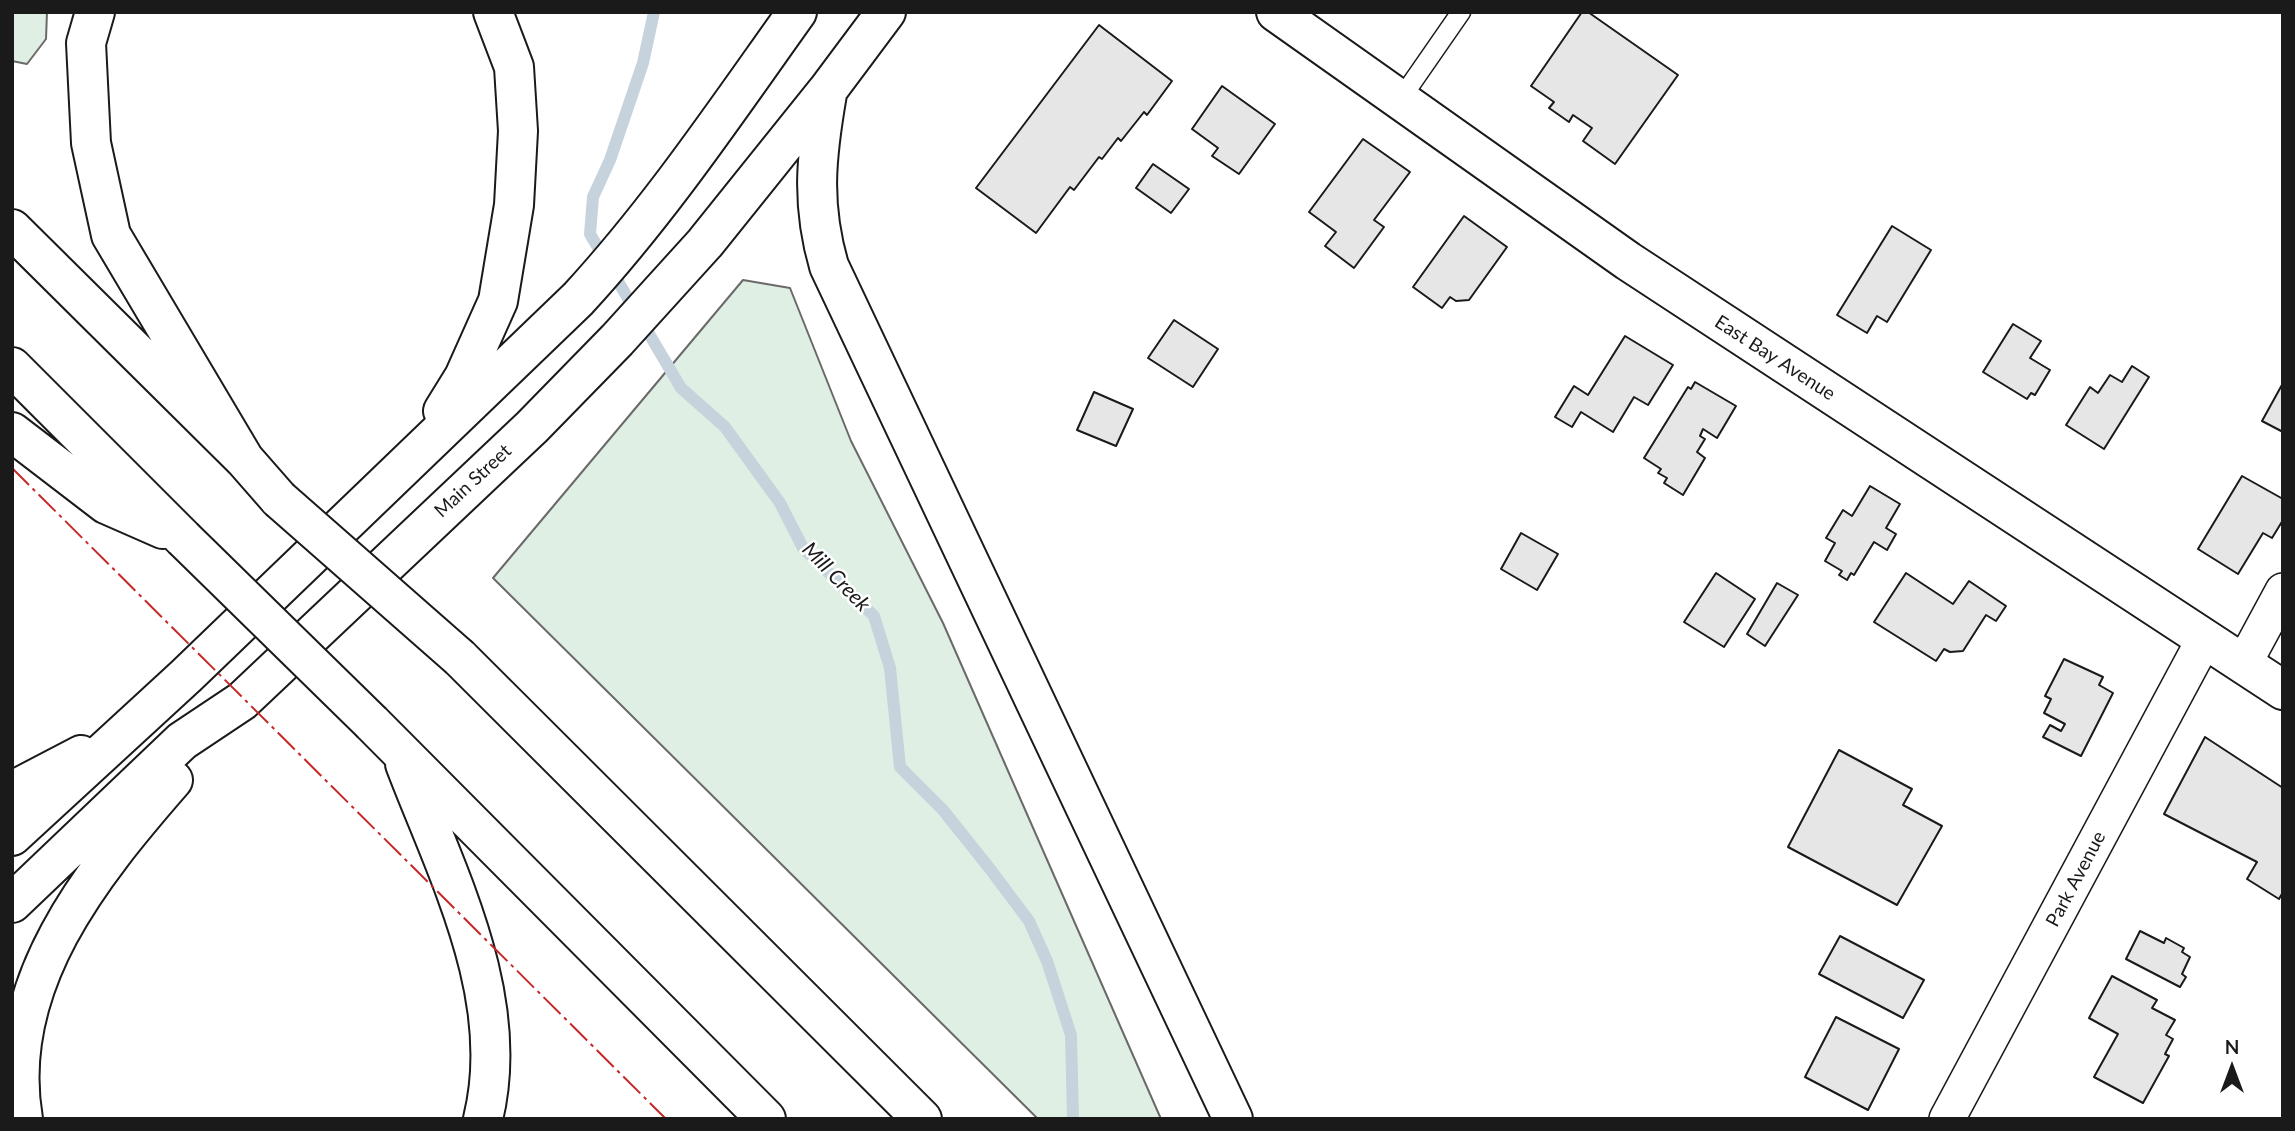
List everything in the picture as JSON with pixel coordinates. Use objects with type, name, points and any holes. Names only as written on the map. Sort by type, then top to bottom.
[{"type":"main road","points":[[95,12],[86,43],[91,143],[111,235],[244,459]]},
{"type":"main road","points":[[412,459],[464,377],[498,301],[514,205],[518,131],[514,67],[494,12]]},
{"type":"main road","points":[[12,836],[127,732],[578,299],[619,254],[689,164],[797,12]]},
{"type":"main road","name":"Main Street","points":[[12,903],[182,741],[242,701],[532,427],[617,340],[705,243],[827,91],[886,12]]},
{"type":"main road","name":"East Bay Avenue","points":[[1276,12],[1628,261],[2283,691]]},
{"type":"main road","points":[[827,91],[815,171],[819,232],[829,266],[1233,1119]]},
{"type":"main road","points":[[12,229],[244,459],[279,499],[460,658],[922,1119]]},
{"type":"main road","points":[[12,367],[372,723],[766,1119]]},
{"type":"main road","points":[[12,432],[106,504],[183,538]]},
{"type":"main road","points":[[23,1119],[17,1074],[20,1027],[42,960],[93,878],[242,701]]},
{"type":"main road","points":[[12,790],[127,732]]},
{"type":"main road","points":[[401,752],[476,951],[488,1018],[490,1050],[489,1081],[483,1119]]},
{"type":"street","points":[[2243,664],[2283,592]]},
{"type":"street","name":"Park Avenue","points":[[1947,1119],[2204,640]]},
{"type":"lane","points":[[1400,100],[1461,12]]},
{"type":"green space","points":[[12,12],[47,12],[46,39],[27,64],[12,61]]},
{"type":"green space","points":[[743,280],[790,288],[851,441],[943,623],[1161,1119],[1038,1119],[493,578]]},
{"type":"building","points":[[1582,12],[1588,12],[1678,75],[1615,164],[1583,141],[1592,128],[1573,115],[1569,122],[1549,108],[1554,102],[1531,86]]},
{"type":"building","points":[[1099,25],[1172,81],[1147,115],[1144,112],[1121,141],[1118,138],[1102,159],[1099,157],[1074,190],[1070,187],[1036,233],[976,188]]},
{"type":"building","points":[[1222,86],[1275,124],[1239,174],[1212,156],[1218,148],[1192,129]]},
{"type":"building","points":[[1363,139],[1410,172],[1374,220],[1384,227],[1354,268],[1325,246],[1336,232],[1309,212]]},
{"type":"building","points":[[1153,164],[1189,189],[1171,213],[1136,188]]},
{"type":"building","points":[[1464,216],[1507,247],[1469,300],[1456,301],[1450,297],[1442,308],[1413,287]]},
{"type":"building","points":[[1892,226],[1931,250],[1887,322],[1877,316],[1867,333],[1837,315]]},
{"type":"building","points":[[1174,320],[1218,349],[1193,387],[1148,358]]},
{"type":"building","points":[[2013,324],[2041,341],[2030,358],[2050,370],[2035,395],[2031,393],[2027,399],[1983,372]]},
{"type":"building","points":[[1625,336],[1673,365],[1648,405],[1634,397],[1613,432],[1581,412],[1572,427],[1555,417],[1574,386],[1588,395]]},
{"type":"building","points":[[2132,366],[2149,377],[2104,449],[2066,425],[2090,387],[2098,393],[2110,375],[2122,382]]},
{"type":"building","points":[[1695,382],[1736,406],[1717,438],[1703,429],[1700,436],[1705,439],[1697,452],[1705,458],[1683,495],[1664,483],[1667,478],[1658,473],[1661,469],[1644,458],[1688,387],[1691,389]]},
{"type":"building","points":[[2283,383],[2283,432],[2262,421]]},
{"type":"building","points":[[1094,392],[1133,409],[1116,446],[1077,430]]},
{"type":"building","points":[[2242,476],[2283,499],[2283,520],[2272,538],[2263,533],[2238,574],[2198,549]]},
{"type":"building","points":[[1870,486],[1900,504],[1886,528],[1896,534],[1887,550],[1874,542],[1854,575],[1851,573],[1847,580],[1839,575],[1842,571],[1825,561],[1835,543],[1826,538],[1843,510],[1852,516]]},
{"type":"building","points":[[1521,533],[1558,554],[1537,590],[1501,569]]},
{"type":"building","points":[[1716,573],[1755,599],[1724,647],[1684,622]]},
{"type":"building","points":[[1906,573],[1953,604],[1969,581],[2006,606],[1996,621],[1986,615],[1963,651],[1950,652],[1944,649],[1936,661],[1874,622]]},
{"type":"building","points":[[1777,583],[1798,595],[1765,646],[1747,634]]},
{"type":"building","points":[[2064,659],[2103,677],[2099,685],[2113,693],[2081,756],[2043,737],[2050,725],[2061,731],[2065,724],[2044,713],[2051,699],[2045,696]]},
{"type":"building","points":[[2205,737],[2283,788],[2283,892],[2279,899],[2247,879],[2257,862],[2164,814]]},
{"type":"building","points":[[1839,750],[1912,789],[1903,805],[1942,826],[1897,905],[1788,847]]},
{"type":"building","points":[[2140,931],[2164,943],[2166,938],[2184,948],[2182,952],[2190,957],[2182,974],[2186,977],[2180,987],[2126,959]]},
{"type":"building","points":[[1840,936],[1924,980],[1903,1018],[1819,974]]},
{"type":"building","points":[[2112,976],[2157,1000],[2152,1008],[2175,1020],[2166,1035],[2173,1039],[2165,1054],[2169,1056],[2143,1103],[2094,1077],[2118,1034],[2089,1018]]},
{"type":"building","points":[[1836,1017],[1899,1049],[1868,1110],[1805,1077]]},
{"type":"waterway","name":"Mill Creek","points":[[654,12],[643,63],[610,160],[593,197],[590,234],[681,388],[725,427],[780,503],[803,548],[874,616],[890,668],[900,767],[943,810],[990,869],[1029,921],[1047,961],[1071,1035],[1073,1119]]},
{"type":"power","points":[[12,468],[666,1119]]}]
